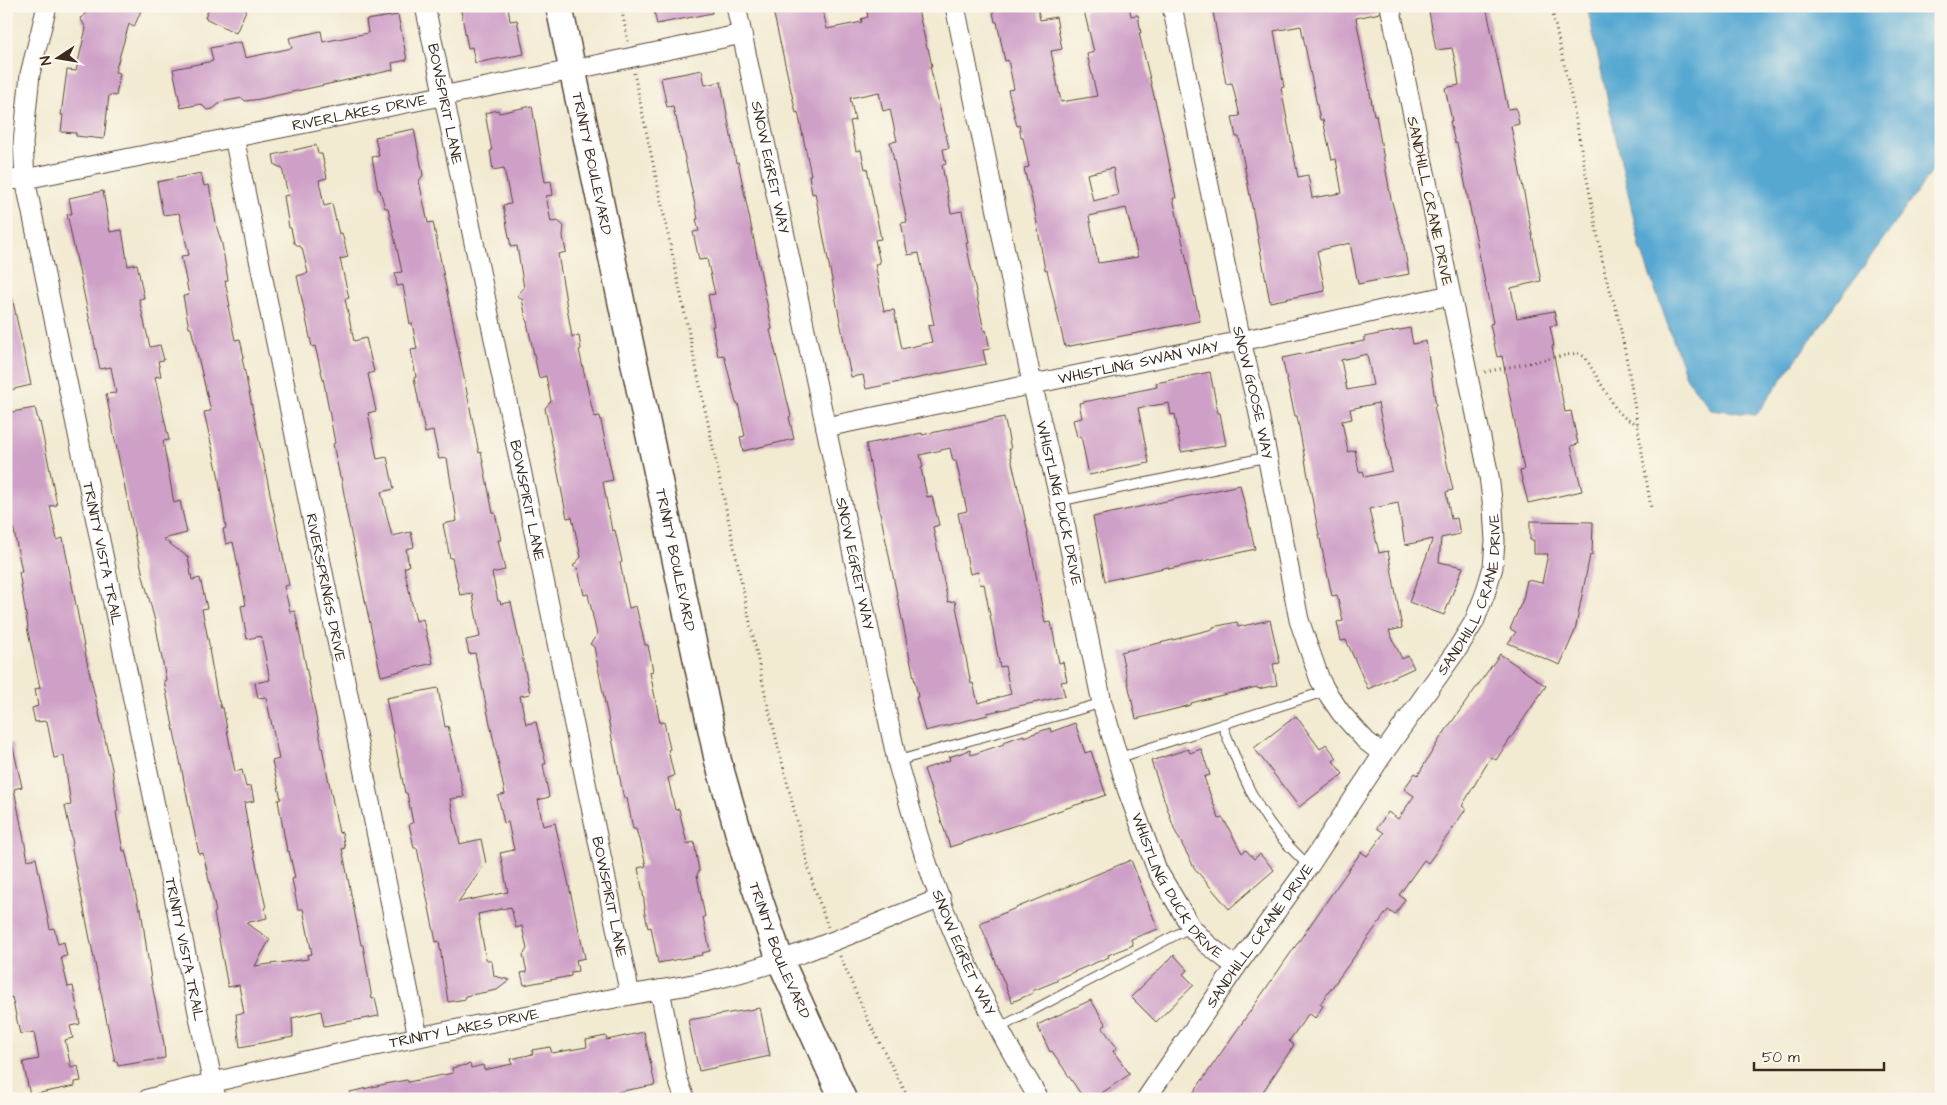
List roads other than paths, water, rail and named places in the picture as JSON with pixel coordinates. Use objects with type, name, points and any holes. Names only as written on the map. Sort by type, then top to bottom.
[{"type":"main road","name":"TRINITY BOULEVARD","points":[[559,6],[718,761],[749,869],[780,960],[844,1099]]},
{"type":"street","name":"TRINITY VISTA TRAIL","points":[[47,6],[30,74],[23,143],[16,180],[214,1090]]},
{"type":"street","name":"BOWSPIRIT LANE","points":[[425,6],[630,995]]},
{"type":"street","name":"SNOW EGRET WAY","points":[[736,6],[897,761],[919,837],[968,966],[999,1028],[1039,1099]]},
{"type":"street","name":"WHISTLING DUCK DRIVE","points":[[955,6],[1032,383],[1060,501],[1102,703],[1127,789],[1156,870],[1191,927],[1207,944],[1236,967]]},
{"type":"street","name":"SNOW GOOSE WAY","points":[[1172,6],[1241,341],[1267,457],[1299,620],[1320,680],[1326,691],[1341,713],[1366,741],[1383,754]]},
{"type":"street","name":"SANDHILL CRANE DRIVE","points":[[1146,1099],[1458,648],[1474,622],[1493,567],[1495,541],[1489,476],[1390,6]]},
{"type":"street","name":"RIVERLAKES DRIVE","points":[[16,180],[572,70],[742,34]]},
{"type":"street","name":"RIVERSPRINGS DRIVE","points":[[234,137],[418,1037]]},
{"type":"street","name":"WHISTLING SWAN WAY","points":[[826,427],[1241,341],[1450,295]]},
{"type":"street","name":"TRINITY LAKES DRIVE","points":[[148,1099],[214,1090],[418,1037],[709,981],[780,960],[941,898]]},
{"type":"street","points":[[660,990],[676,1077],[685,1099]]},
{"type":"lane","points":[[1060,501],[1267,457]]},
{"type":"lane","points":[[1118,758],[1326,691]]},
{"type":"lane","points":[[897,761],[1102,703]]},
{"type":"lane","points":[[1222,724],[1245,781],[1265,817],[1290,848],[1309,866]]},
{"type":"lane","points":[[999,1028],[1191,927]]},
{"type":"water","points":[[1587,6],[1941,6],[1941,159],[1756,415],[1711,409],[1687,379],[1640,247]]}]
